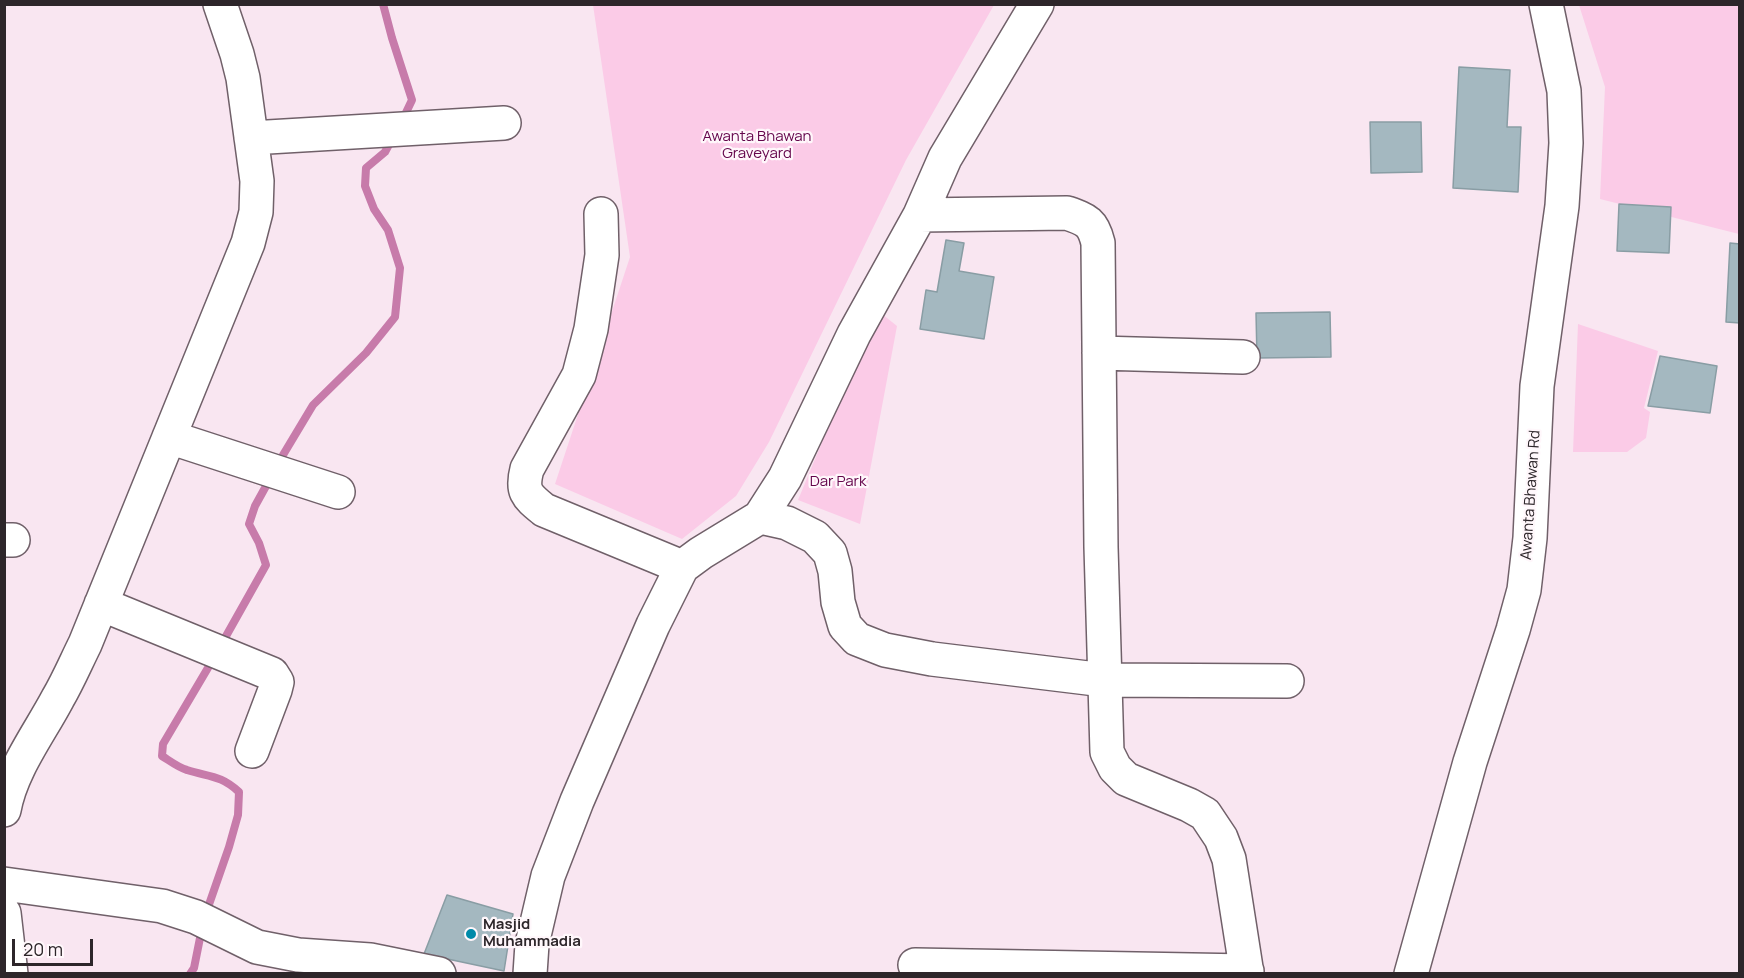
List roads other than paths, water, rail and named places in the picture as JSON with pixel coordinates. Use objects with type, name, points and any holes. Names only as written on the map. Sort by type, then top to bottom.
[{"type":"street","points":[[4,810],[21,764],[59,697],[85,644],[248,243],[256,212],[257,182],[243,78],[220,4]]},
{"type":"street","points":[[530,974],[532,944],[548,876],[577,801],[639,658],[682,567],[760,517],[785,478],[854,334],[920,215],[945,158],[1037,4]]},
{"type":"street","name":"Awanta Bhawan Rd","points":[[1411,974],[1470,762],[1524,590],[1530,538],[1537,386],[1562,206],[1566,143],[1564,91],[1546,4]]},
{"type":"street","points":[[251,138],[504,123]]},
{"type":"street","points":[[915,965],[1247,972],[1229,859],[1221,838],[1205,814],[1190,805],[1126,779],[1115,768],[1107,752],[1101,547],[1098,243],[1095,230],[1086,219],[1067,213],[920,215]]},
{"type":"street","points":[[601,214],[602,255],[591,329],[579,375],[527,469],[523,483],[528,496],[544,510],[682,567]]},
{"type":"street","points":[[1099,353],[1243,357]]},
{"type":"street","points":[[169,437],[338,492]]},
{"type":"street","points":[[760,517],[787,524],[815,537],[830,553],[835,572],[838,602],[845,626],[857,639],[885,650],[932,659],[1104,680],[1287,681]]},
{"type":"street","points":[[101,604],[272,674],[277,682],[252,751]]},
{"type":"street","points":[[4,884],[162,906],[205,922],[297,964],[336,959],[370,960],[439,974]]},
{"type":"street","points":[[4,913],[11,974]]},
{"type":"waterway","points":[[383,4],[412,100],[402,121]]},
{"type":"waterway","points":[[277,465],[313,405],[366,353],[395,317],[400,268],[388,230],[374,209],[365,186],[366,168],[385,152],[393,137]]},
{"type":"waterway","points":[[221,645],[266,565],[259,543],[249,524],[255,506],[271,477]]},
{"type":"waterway","points":[[205,916],[238,815],[239,792],[220,779],[184,769],[162,756],[163,744],[215,656]]},
{"type":"waterway","points":[[190,974],[194,968],[202,928]]},
{"type":"place","name":"Masjid Muhammadia","points":[[471,934]]},
{"type":"park label","name":"Awanta Bhawan Graveyard","points":[[757,146]]},
{"type":"park label","name":"Dar Park","points":[[838,482]]}]
